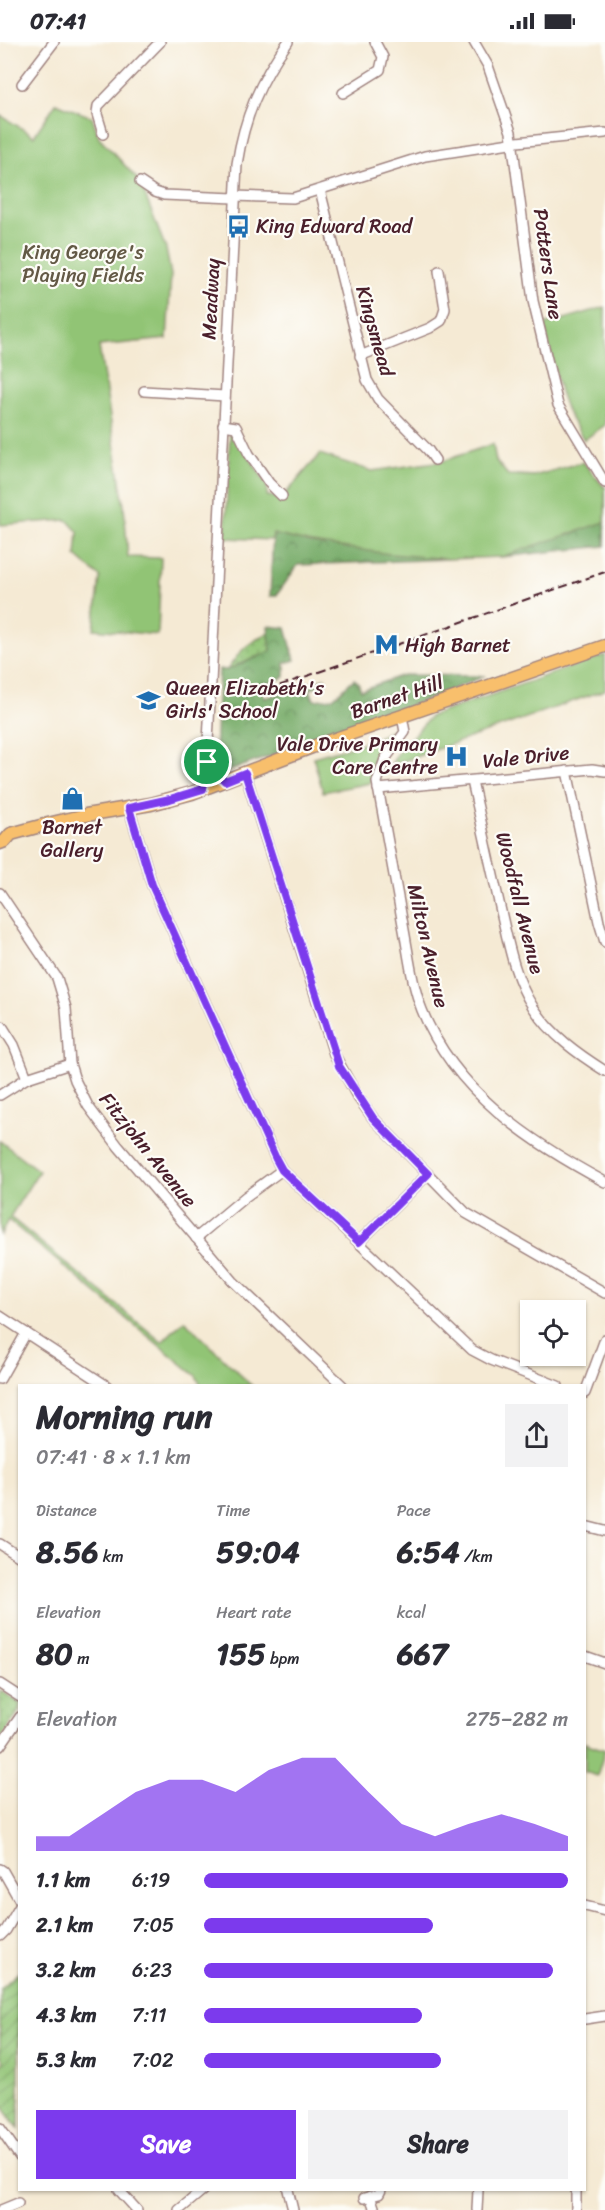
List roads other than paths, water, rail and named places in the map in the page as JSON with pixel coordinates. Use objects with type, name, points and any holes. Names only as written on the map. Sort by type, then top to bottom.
[{"type":"main road","name":"Barnet Hill","points":[[6,833],[170,799],[203,789],[402,716],[605,646]]},
{"type":"main road","points":[[0,843],[5,841],[6,833]]},
{"type":"street","points":[[22,84],[54,42]]},
{"type":"street","points":[[103,134],[97,114],[98,106],[160,42]]},
{"type":"street","name":"Meadway","points":[[203,789],[207,762],[234,197],[239,148],[250,108],[261,84],[288,42]]},
{"type":"street","points":[[343,93],[377,72],[382,66],[383,57],[375,42]]},
{"type":"street","name":"Potters Lane","points":[[474,42],[488,66],[501,100],[513,143],[533,301],[558,405],[605,483]]},
{"type":"street","points":[[347,76],[353,87]]},
{"type":"street","points":[[140,182],[164,195],[293,198],[413,158],[513,143],[605,133]]},
{"type":"street","name":"Kingsmead","points":[[320,190],[367,380],[378,399],[435,460]]},
{"type":"street","points":[[360,356],[436,326],[444,315],[445,309],[439,271]]},
{"type":"street","points":[[429,284],[441,283]]},
{"type":"street","points":[[144,391],[225,396]]},
{"type":"street","points":[[223,425],[236,427],[249,454],[269,483],[282,496]]},
{"type":"street","name":"Milton Avenue","points":[[402,716],[405,732],[392,750],[377,782],[417,995],[428,1023],[442,1049],[475,1091],[503,1117],[565,1161],[605,1182]]},
{"type":"street","points":[[207,762],[225,781]]},
{"type":"street","name":"Vale Drive","points":[[378,789],[567,771],[597,769],[605,771]]},
{"type":"street","points":[[567,771],[598,922],[605,942]]},
{"type":"street","points":[[245,773],[339,1066],[373,1118],[473,1218],[605,1293]]},
{"type":"street","name":"Woodfall Avenue","points":[[472,781],[510,950],[522,987],[534,1009],[555,1034],[570,1048],[605,1071]]},
{"type":"street","points":[[129,808],[152,885],[282,1170],[472,1350],[491,1360],[553,1384]]},
{"type":"street","name":"Fitzjohn Avenue","points":[[0,893],[57,978],[66,1008],[70,1064],[82,1096],[99,1123],[232,1281],[341,1384]]},
{"type":"street","points":[[2,1026],[14,1045],[27,1078]]},
{"type":"street","points":[[0,1095],[27,1078],[70,1064]]},
{"type":"street","points":[[196,1239],[245,1197],[282,1170]]},
{"type":"street","points":[[359,1242],[428,1174]]},
{"type":"street","points":[[0,1316],[104,1384]]},
{"type":"street","points":[[0,1379],[26,1333]]},
{"type":"street","points":[[586,1390],[605,1339]]},
{"type":"street","points":[[586,1526],[605,1531]]},
{"type":"street","points":[[0,1544],[18,1556]]},
{"type":"street","points":[[586,1656],[605,1663]]},
{"type":"street","points":[[0,1684],[18,1696]]},
{"type":"street","points":[[0,1746],[18,1720]]},
{"type":"street","points":[[0,1869],[18,1897]]},
{"type":"street","points":[[586,1905],[605,1911]]},
{"type":"street","points":[[0,1936],[18,1909]]},
{"type":"street","points":[[586,2019],[605,2016]]},
{"type":"street","points":[[0,2128],[18,2154]]},
{"type":"street","points":[[119,2191],[137,2210]]},
{"type":"street","points":[[179,2210],[202,2191]]},
{"type":"street","points":[[288,2191],[293,2210]]},
{"type":"street","points":[[375,2210],[367,2197],[379,2194],[380,2191]]},
{"type":"street","points":[[467,2210],[477,2210],[478,2191]]},
{"type":"street","points":[[576,2191],[576,2210]]},
{"type":"street","points":[[1,2210],[18,2203]]},
{"type":"railway","points":[[267,690],[605,572]]},
{"type":"place","name":"King Edward Road","points":[[238,226]]},
{"type":"place","name":"High Barnet","points":[[387,645]]},
{"type":"place","name":"Queen Elizabeth's Girls' School","points":[[148,700]]},
{"type":"place","name":"Vale Drive Primary Care Centre","points":[[456,756]]},
{"type":"place","name":"Barnet Gallery","points":[[72,799]]},
{"type":"park label","name":"King George's Playing Fields","points":[[83,264]]}]
